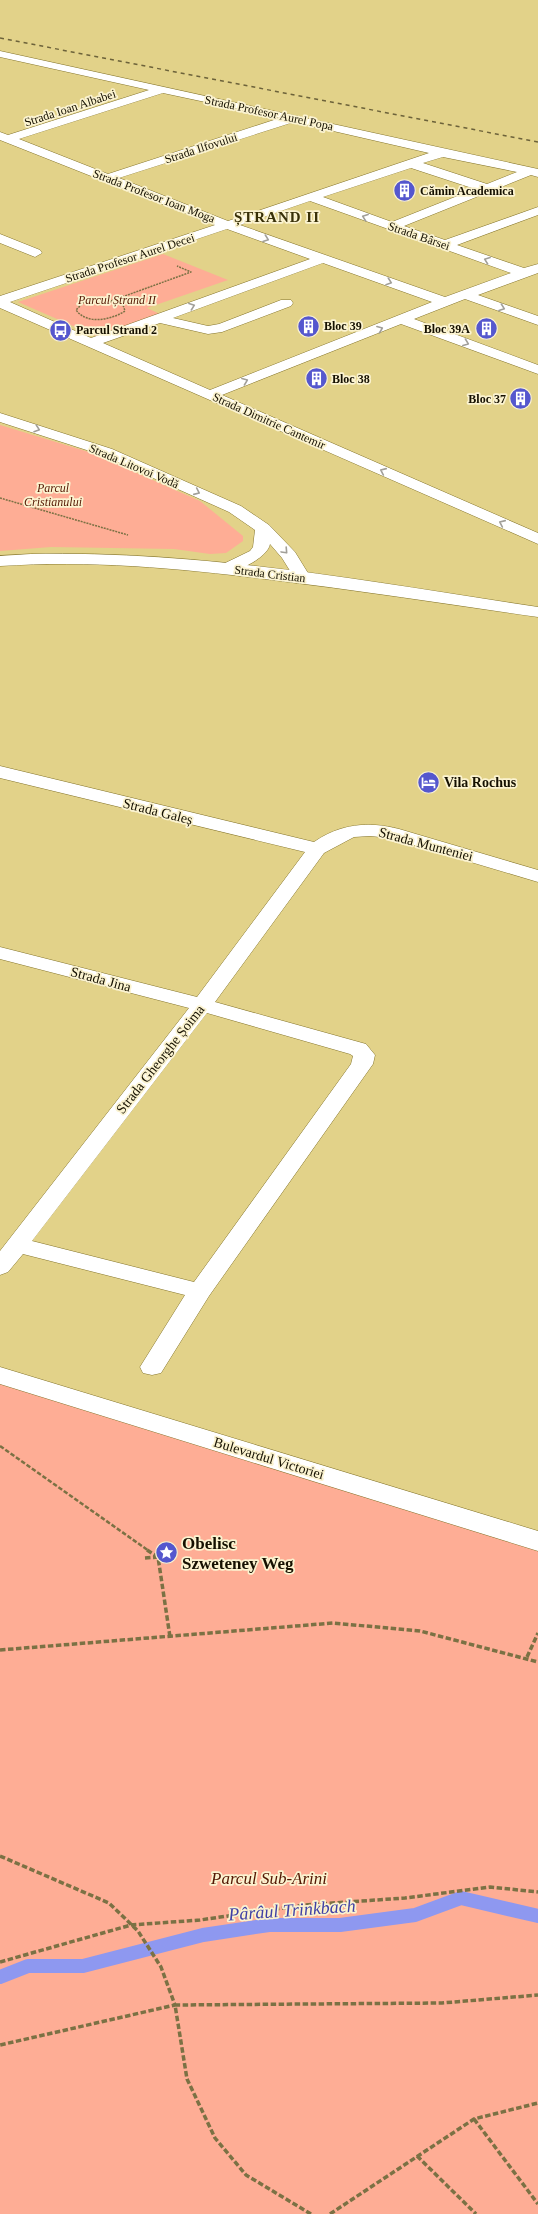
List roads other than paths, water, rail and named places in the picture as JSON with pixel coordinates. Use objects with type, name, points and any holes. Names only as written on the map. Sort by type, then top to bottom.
[{"type":"street","name":"Strada Profesor Aurel Popa","points":[[0,54],[294,118],[442,153],[534,172]]},
{"type":"street","name":"Strada Ioan Albabei","points":[[3,135],[141,85]]},
{"type":"street","points":[[3,135],[162,90]]},
{"type":"street","name":"Strada Ilfovului","points":[[107,178],[294,118]]},
{"type":"street","name":"Strada Profesor Ioan Moga","points":[[3,135],[107,178],[230,226],[445,302]]},
{"type":"street","name":"Strada Profesor Aurel Decei","points":[[0,302],[230,226],[442,153]]},
{"type":"street","points":[[412,164],[486,188]]},
{"type":"street","points":[[392,226],[486,188],[534,172]]},
{"type":"street","name":"Strada Bârsei","points":[[313,198],[524,274]]},
{"type":"street","points":[[444,245],[538,211]]},
{"type":"street","points":[[0,238],[35,253]]},
{"type":"street","points":[[90,343],[322,259]]},
{"type":"street","points":[[209,395],[404,320],[445,302],[538,268]]},
{"type":"street","points":[[466,295],[538,321]]},
{"type":"street","name":"Strada Dimitrie Cantemir","points":[[0,302],[90,343],[538,539]]},
{"type":"street","points":[[158,318],[208,330],[222,328],[286,303]]},
{"type":"street","points":[[404,320],[538,370]]},
{"type":"street","name":"Strada Litovoi Vodă","points":[[0,417],[107,452],[235,509],[263,528],[289,555],[303,578]]},
{"type":"street","points":[[225,569],[256,554],[261,548],[263,528]]},
{"type":"street","name":"Strada Cristian","points":[[0,561],[80,558],[134,559],[303,578],[538,612]]},
{"type":"street","name":"Strada Galeș","points":[[0,772],[316,849]]},
{"type":"street","name":"Strada Munteniei","points":[[316,849],[336,836],[370,829],[392,833],[538,876]]},
{"type":"street","name":"Strada Gheorghe Șoima","points":[[0,1267],[202,1005],[316,849]]},
{"type":"street","name":"Strada Jina","points":[[0,953],[202,1005],[358,1049],[364,1055],[362,1064],[200,1291]]},
{"type":"street","points":[[17,1245],[200,1291],[152,1367]]},
{"type":"street","name":"Bulevardul Victoriei","points":[[0,1375],[538,1541]]},
{"type":"waterway","name":"Pârâul Trinkbach","points":[[0,1977],[28,1966],[83,1966],[203,1935],[269,1925],[340,1925],[415,1915],[461,1898],[538,1916]]},
{"type":"railway","points":[[0,38],[538,142]]},
{"type":"place","name":"Cămin Academica","points":[[405,191]]},
{"type":"place","name":"Bloc 39","points":[[309,326]]},
{"type":"place","name":"Bloc 39A","points":[[486,329]]},
{"type":"place","name":"Parcul Strand 2","points":[[60,330]]},
{"type":"place","name":"Bloc 38","points":[[317,379]]},
{"type":"place","name":"Bloc 37","points":[[521,399]]},
{"type":"place","name":"Vila Rochus","points":[[429,782]]},
{"type":"place","name":"Obelisc Szweteney Weg","points":[[166,1553]]},
{"type":"district","name":"ȘTRAND II","points":[[277,217]]},
{"type":"park label","name":"Parcul Ștrand II","points":[[117,300]]},
{"type":"park label","name":"Parcul Cristianului","points":[[53,495]]},
{"type":"park label","name":"Parcul Sub-Arini","points":[[269,1878]]}]
